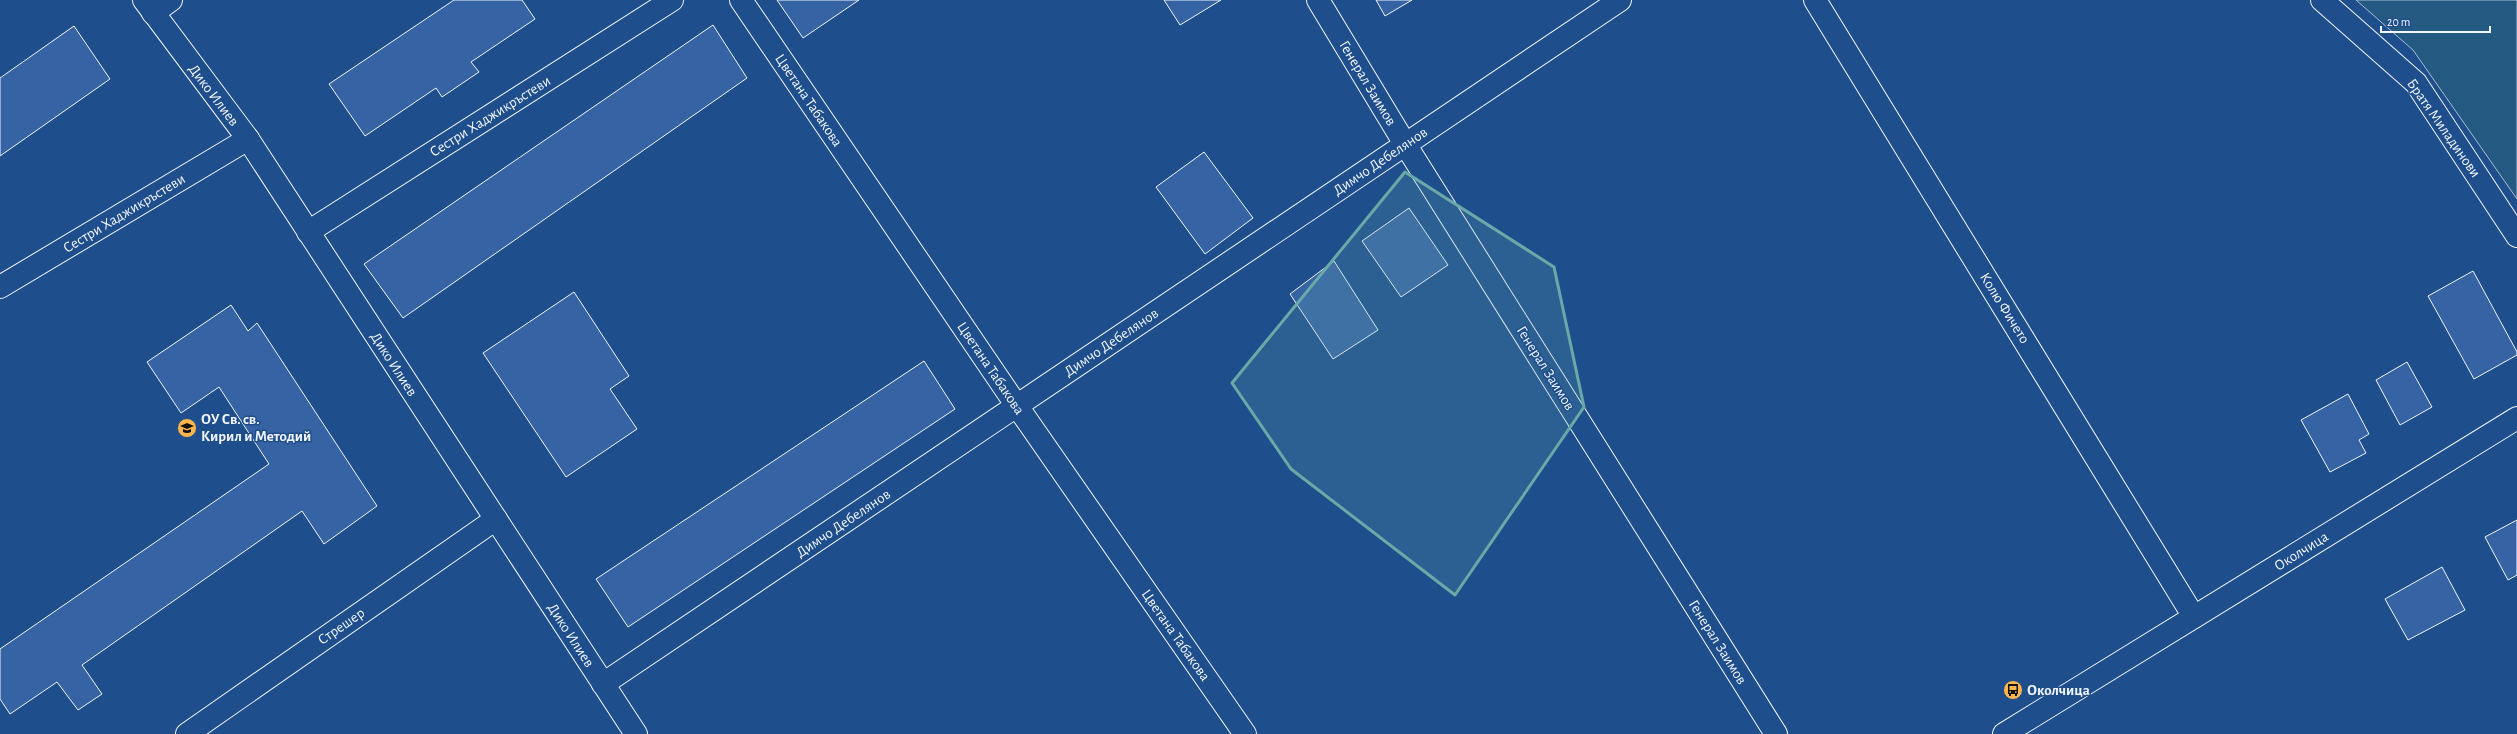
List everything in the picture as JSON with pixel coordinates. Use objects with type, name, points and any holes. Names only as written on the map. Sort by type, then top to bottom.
[{"type":"street","points":[[148,6],[171,0]]},
{"type":"street","name":"Сестри Хаджикръстеви","points":[[308,232],[672,0]]},
{"type":"street","name":"Цветана Табакова","points":[[741,0],[1016,406],[1245,734]]},
{"type":"street","name":"Генерал Заимов","points":[[1318,0],[1405,144],[1776,734]]},
{"type":"street","name":"Димчо Дебелянов","points":[[603,684],[1620,0]]},
{"type":"street","name":"Колю Фичето","points":[[1815,0],[2194,617]]},
{"type":"street","name":"Братя Миладинови","points":[[2322,0],[2416,83],[2517,236]]},
{"type":"street","name":"Дико Илиев","points":[[148,6],[248,140],[636,734]]},
{"type":"street","name":"Сестри Хаджикръстеви","points":[[0,287],[248,140]]},
{"type":"street","name":"Околчица","points":[[2004,734],[2517,418]]},
{"type":"street","name":"Стрешер","points":[[187,734],[496,519]]},
{"type":"highlighted area","points":[[1405,172],[1554,267],[1584,407],[1455,595],[1291,469],[1232,383]]},
{"type":"shaded area","points":[[2356,0],[2517,0],[2517,199],[2413,50]]},
{"type":"building","points":[[454,0],[522,0],[535,19],[471,62],[479,72],[442,97],[436,88],[365,136],[329,84]]},
{"type":"building","points":[[777,0],[859,0],[803,38]]},
{"type":"building","points":[[1164,0],[1221,0],[1180,25]]},
{"type":"building","points":[[1376,0],[1412,0],[1385,16]]},
{"type":"building","points":[[713,25],[747,78],[403,318],[364,264]]},
{"type":"building","points":[[74,26],[110,79],[0,156],[0,78]]},
{"type":"building","points":[[1204,152],[1253,218],[1205,254],[1156,187]]},
{"type":"building","points":[[1409,208],[1448,265],[1401,297],[1362,241]]},
{"type":"building","points":[[1334,261],[1378,330],[1333,359],[1290,294]]},
{"type":"building","points":[[2473,271],[2517,352],[2517,355],[2474,379],[2428,296]]},
{"type":"building","points":[[574,292],[629,376],[610,389],[637,429],[566,477],[483,353]]},
{"type":"building","points":[[231,305],[248,331],[257,323],[377,506],[324,544],[302,511],[82,665],[102,694],[78,710],[57,682],[10,714],[0,699],[0,649],[269,464],[219,387],[181,413],[147,362]]},
{"type":"building","points":[[924,361],[955,409],[628,627],[596,579]]},
{"type":"building","points":[[2407,362],[2432,407],[2400,425],[2376,380]]},
{"type":"building","points":[[2348,394],[2369,434],[2359,440],[2366,453],[2330,472],[2301,420]]},
{"type":"building","points":[[2517,520],[2517,575],[2508,580],[2485,537]]},
{"type":"building","points":[[2442,567],[2465,610],[2408,640],[2385,599]]},
{"type":"place","name":"ОУ Св. св. Кирил и Методий","points":[[187,428]]},
{"type":"place","name":"Околчица","points":[[2013,690]]}]
